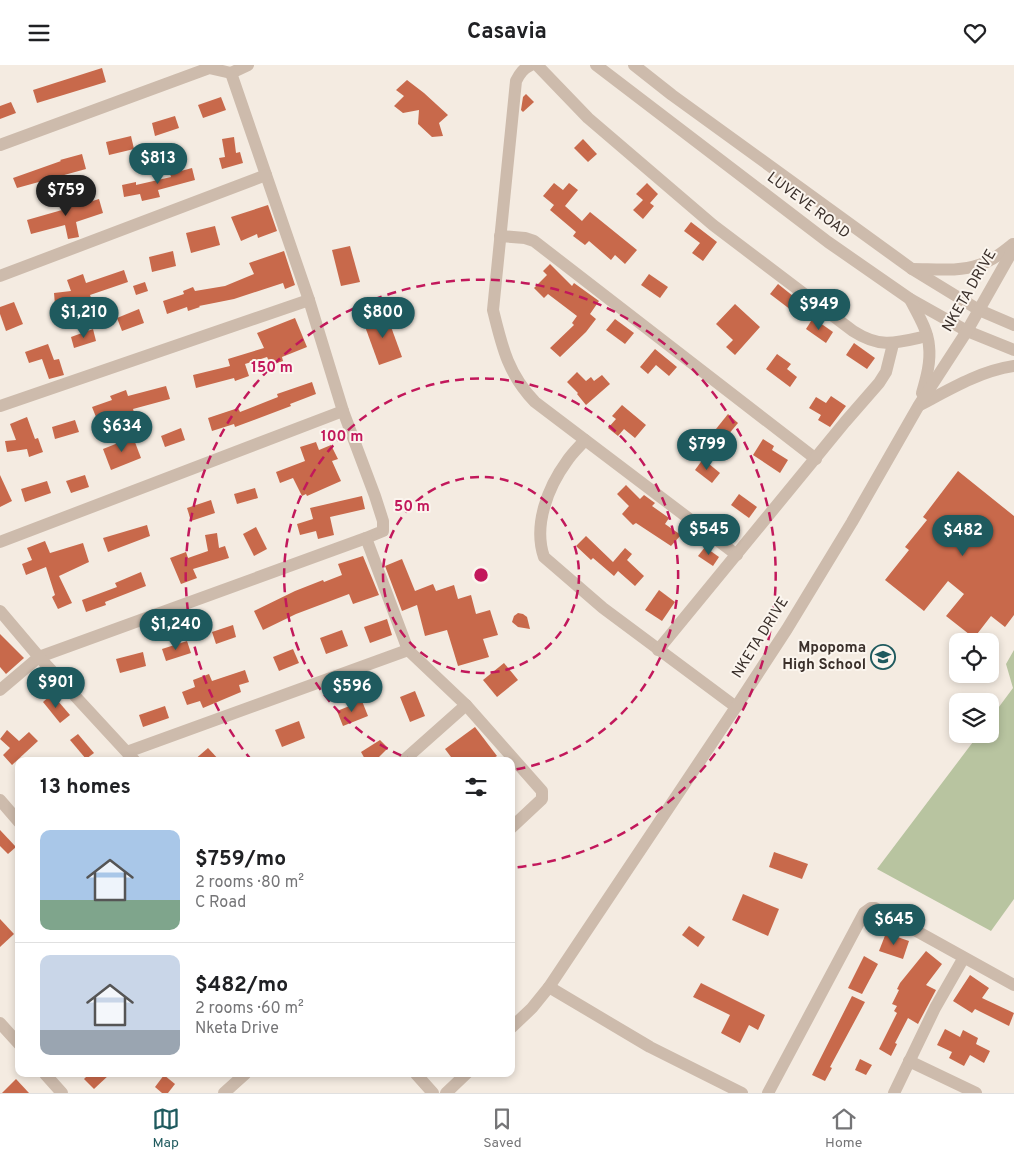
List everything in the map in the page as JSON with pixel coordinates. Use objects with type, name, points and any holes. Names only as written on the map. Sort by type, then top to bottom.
[{"type":"street","points":[[0,145],[210,68],[231,73],[248,65]]},
{"type":"street","points":[[531,65],[519,74],[516,81],[493,310],[514,377],[535,402],[737,555]]},
{"type":"street","points":[[538,65],[588,118],[713,225],[865,339],[893,344],[926,336]]},
{"type":"street","name":"LUVEVE ROAD","points":[[596,65],[828,242],[910,299],[967,331],[1014,349]]},
{"type":"street","name":"LUVEVE ROAD","points":[[634,65],[672,95],[912,269],[979,310],[1014,325]]},
{"type":"street","points":[[0,690],[39,657],[383,531],[383,521],[343,411],[309,300],[231,73]]},
{"type":"street","points":[[0,276],[266,175]]},
{"type":"street","points":[[500,236],[526,238],[534,241],[816,459]]},
{"type":"street","points":[[912,269],[955,269],[979,265],[999,256],[1014,244]]},
{"type":"street","name":"NKETA DRIVE","points":[[515,1024],[532,1008],[548,987],[736,707],[847,531],[919,405],[967,331],[1014,248]]},
{"type":"street","points":[[910,299],[929,346],[929,361],[919,405]]},
{"type":"street","points":[[0,406],[309,300]]},
{"type":"street","points":[[658,650],[883,378],[893,344]]},
{"type":"street","points":[[919,405],[978,375],[994,369],[1014,366]]},
{"type":"street","points":[[0,542],[343,411]]},
{"type":"street","points":[[585,440],[567,461],[546,498],[540,546],[544,557],[603,608],[736,707]]},
{"type":"street","points":[[366,538],[408,650],[466,705],[512,757]]},
{"type":"street","points":[[0,611],[39,657],[131,757],[408,650]]},
{"type":"street","points":[[408,757],[466,705]]},
{"type":"street","points":[[515,760],[542,791],[542,799],[515,823]]},
{"type":"street","points":[[0,800],[15,817]]},
{"type":"street","points":[[768,1093],[867,910],[875,909],[963,959],[1014,985]]},
{"type":"street","points":[[894,1093],[935,1008],[963,959]]},
{"type":"street","points":[[548,987],[650,1047],[742,1093]]},
{"type":"street","points":[[0,1023],[15,1040]]},
{"type":"street","points":[[909,1061],[976,1093]]},
{"type":"street","points":[[52,1077],[62,1093]]},
{"type":"street","points":[[224,1093],[242,1077]]},
{"type":"street","points":[[419,1077],[433,1093]]},
{"type":"street","points":[[446,1093],[463,1077]]},
{"type":"green space","points":[[1014,650],[1014,899],[991,931],[877,869],[972,743],[999,743],[999,707],[1013,688],[1006,664]]},
{"type":"building","points":[[102,68],[106,82],[37,103],[33,90]]},
{"type":"building","points":[[407,80],[448,115],[439,123],[443,136],[432,137],[418,124],[419,110],[403,113],[394,106],[404,96],[396,90]]},
{"type":"building","points":[[526,94],[534,102],[523,112],[521,110],[523,97]]},
{"type":"building","points":[[221,97],[226,110],[203,118],[198,105]]},
{"type":"building","points":[[11,102],[16,113],[0,119],[0,106]]},
{"type":"building","points":[[175,116],[179,128],[155,136],[152,123]]},
{"type":"building","points":[[131,136],[134,149],[109,155],[106,142]]},
{"type":"building","points":[[234,137],[236,153],[240,152],[243,163],[222,169],[219,158],[225,157],[222,139]]},
{"type":"building","points":[[583,139],[597,154],[588,162],[574,148]]},
{"type":"building","points":[[82,154],[86,169],[17,188],[13,178],[60,160]]},
{"type":"building","points":[[192,168],[195,180],[158,190],[160,197],[142,201],[140,194],[124,197],[122,185],[136,182],[136,185],[171,177],[170,174]]},
{"type":"building","points":[[554,183],[563,190],[569,183],[578,190],[565,206],[582,221],[590,212],[637,250],[625,264],[615,255],[611,260],[589,241],[585,245],[573,236],[576,232],[550,210],[554,205],[543,196]]},
{"type":"building","points":[[647,183],[658,194],[650,203],[654,206],[643,219],[633,210],[643,200],[636,194]]},
{"type":"building","points":[[70,195],[73,207],[99,199],[103,213],[76,222],[79,237],[68,239],[65,225],[31,234],[27,220],[62,210],[59,197]]},
{"type":"building","points":[[268,205],[277,231],[258,238],[257,234],[241,241],[231,217]]},
{"type":"building","points":[[691,222],[717,242],[703,261],[692,253],[700,243],[684,231]]},
{"type":"building","points":[[215,226],[220,245],[191,253],[186,233]]},
{"type":"building","points":[[350,246],[360,282],[341,286],[332,250]]},
{"type":"building","points":[[173,251],[176,266],[152,272],[149,257]]},
{"type":"building","points":[[284,251],[295,285],[285,289],[283,283],[234,299],[199,306],[188,311],[187,307],[167,314],[163,301],[184,294],[183,291],[193,287],[195,291],[225,286],[254,274],[249,263]]},
{"type":"building","points":[[550,264],[572,286],[574,283],[599,301],[590,314],[596,319],[586,332],[560,357],[550,348],[574,325],[572,323],[577,316],[548,294],[544,298],[534,288],[547,275],[543,271]]},
{"type":"building","points":[[124,270],[128,282],[90,295],[93,303],[77,309],[75,302],[55,305],[54,293],[71,291],[67,280],[83,274],[86,283]]},
{"type":"building","points":[[649,274],[668,287],[660,298],[641,285]]},
{"type":"building","points":[[145,282],[148,291],[136,295],[133,286]]},
{"type":"building","points":[[778,284],[798,300],[791,310],[770,294]]},
{"type":"building","points":[[14,302],[23,324],[6,331],[0,314],[0,307]]},
{"type":"building","points":[[735,304],[760,327],[735,355],[726,347],[733,340],[716,324]]},
{"type":"building","points":[[139,309],[144,323],[122,331],[117,318]]},
{"type":"building","points":[[386,313],[402,357],[379,365],[363,321]]},
{"type":"building","points":[[295,318],[307,347],[282,357],[283,361],[271,365],[267,357],[245,364],[249,376],[235,381],[234,378],[196,388],[193,375],[230,366],[228,359],[264,348],[257,333]]},
{"type":"building","points":[[813,318],[833,332],[826,343],[806,329]]},
{"type":"building","points":[[615,319],[634,333],[625,344],[606,330]]},
{"type":"building","points":[[93,329],[96,341],[74,348],[71,337]]},
{"type":"building","points":[[854,343],[875,358],[867,369],[846,355]]},
{"type":"building","points":[[48,344],[54,360],[59,359],[64,375],[49,379],[42,359],[29,363],[25,352]]},
{"type":"building","points":[[655,349],[677,367],[669,376],[656,365],[648,374],[640,367]]},
{"type":"building","points":[[777,354],[791,364],[787,369],[797,377],[790,387],[766,369]]},
{"type":"building","points":[[577,372],[586,381],[591,377],[594,381],[602,375],[610,384],[586,405],[567,382]]},
{"type":"building","points":[[312,382],[316,394],[290,404],[291,406],[235,427],[234,424],[212,431],[208,418],[238,408],[240,412],[278,397],[277,394]]},
{"type":"building","points":[[166,386],[170,399],[133,409],[136,419],[120,424],[117,416],[98,422],[92,407],[112,400],[110,396],[126,390],[128,396]]},
{"type":"building","points":[[831,396],[846,406],[830,427],[818,420],[821,415],[809,408],[816,397],[826,403]]},
{"type":"building","points":[[622,405],[646,425],[635,438],[624,429],[618,436],[608,428],[616,419],[612,416]]},
{"type":"building","points":[[728,414],[738,423],[722,442],[712,434]]},
{"type":"building","points":[[27,417],[35,439],[38,438],[43,452],[29,457],[27,449],[7,452],[5,441],[16,440],[10,424]]},
{"type":"building","points":[[75,420],[79,432],[55,439],[52,427]]},
{"type":"building","points":[[181,428],[185,440],[165,447],[161,436]]},
{"type":"building","points":[[133,437],[141,458],[111,470],[103,449]]},
{"type":"building","points":[[763,439],[774,446],[772,450],[788,460],[780,473],[753,455]]},
{"type":"building","points":[[316,442],[319,450],[331,445],[338,459],[332,461],[341,481],[307,496],[306,494],[302,496],[293,478],[280,483],[276,472],[305,461],[300,447]]},
{"type":"building","points":[[703,459],[720,473],[712,483],[695,470]]},
{"type":"building","points":[[958,471],[1014,516],[1014,615],[1005,627],[991,616],[978,633],[968,633],[946,616],[964,594],[948,581],[924,611],[885,580],[909,550],[905,547],[927,520],[923,517]]},
{"type":"building","points":[[0,475],[12,501],[0,507]]},
{"type":"building","points":[[85,475],[89,487],[71,493],[66,481]]},
{"type":"building","points":[[47,481],[51,493],[25,502],[21,489]]},
{"type":"building","points":[[626,485],[640,499],[644,495],[655,503],[652,506],[669,518],[665,524],[681,535],[671,546],[636,523],[633,525],[622,514],[629,506],[617,494]]},
{"type":"building","points":[[255,488],[258,498],[237,504],[234,494]]},
{"type":"building","points":[[739,494],[757,507],[749,518],[731,505]]},
{"type":"building","points":[[362,496],[365,509],[330,517],[334,535],[318,539],[316,531],[300,535],[297,524],[313,519],[310,508]]},
{"type":"building","points":[[211,500],[215,513],[191,521],[187,508]]},
{"type":"building","points":[[147,525],[150,536],[108,552],[103,538]]},
{"type":"building","points":[[256,527],[267,549],[254,556],[243,534]]},
{"type":"building","points":[[217,533],[219,548],[225,546],[229,558],[193,569],[197,578],[181,584],[170,558],[186,552],[188,558],[208,551],[205,535]]},
{"type":"building","points":[[586,536],[613,562],[625,548],[632,554],[627,560],[644,576],[635,586],[618,571],[614,576],[593,558],[591,560],[576,546]]},
{"type":"building","points":[[45,541],[50,553],[83,543],[89,562],[59,576],[72,603],[58,609],[52,597],[55,595],[46,567],[26,575],[22,564],[32,560],[27,548]]},
{"type":"building","points":[[705,547],[719,557],[713,566],[698,556]]},
{"type":"building","points":[[363,556],[379,595],[353,604],[349,594],[296,614],[263,630],[254,611],[295,591],[342,575],[338,564]]},
{"type":"building","points":[[402,559],[415,591],[433,584],[436,591],[454,585],[458,599],[471,595],[476,614],[490,610],[498,635],[483,639],[489,657],[458,666],[447,630],[425,636],[417,605],[402,611],[385,566]]},
{"type":"building","points":[[141,572],[146,586],[105,602],[106,605],[86,612],[82,600],[117,587],[115,583]]},
{"type":"building","points":[[659,590],[675,602],[662,621],[645,610]]},
{"type":"building","points":[[518,613],[527,617],[530,629],[518,627],[512,622],[514,616]]},
{"type":"building","points":[[387,619],[392,635],[370,643],[364,627]]},
{"type":"building","points":[[233,625],[236,637],[216,644],[212,632]]},
{"type":"building","points":[[342,630],[348,646],[326,654],[320,638]]},
{"type":"building","points":[[0,634],[24,658],[6,674],[0,667]]},
{"type":"building","points":[[187,641],[191,653],[166,661],[162,649]]},
{"type":"building","points":[[293,649],[299,663],[279,671],[273,657]]},
{"type":"building","points":[[143,652],[146,666],[120,673],[116,659]]},
{"type":"building","points":[[504,663],[518,680],[497,697],[483,680]]},
{"type":"building","points":[[245,670],[249,682],[239,685],[241,692],[203,708],[200,701],[187,705],[182,692],[195,687],[193,680],[209,674],[212,681]]},
{"type":"building","points":[[415,691],[425,716],[410,722],[400,697]]},
{"type":"building","points":[[52,694],[70,715],[60,723],[43,702]]},
{"type":"building","points":[[362,701],[368,716],[343,726],[337,711]]},
{"type":"building","points":[[165,706],[169,718],[143,727],[139,715]]},
{"type":"building","points":[[299,721],[305,738],[282,747],[275,730]]},
{"type":"building","points":[[475,727],[497,756],[451,757],[445,749]]},
{"type":"building","points":[[7,730],[19,741],[29,732],[38,741],[21,757],[15,757],[15,762],[12,765],[3,755],[10,748],[0,739]]},
{"type":"building","points":[[78,734],[94,753],[89,757],[84,757],[70,740]]},
{"type":"building","points":[[380,740],[388,748],[379,757],[364,757],[361,752]]},
{"type":"building","points":[[208,748],[216,757],[198,757]]},
{"type":"building","points":[[0,830],[15,848],[8,854],[0,846]]},
{"type":"building","points":[[774,852],[808,864],[802,879],[769,867]]},
{"type":"building","points":[[743,894],[779,909],[768,936],[732,920]]},
{"type":"building","points":[[0,919],[14,934],[0,947]]},
{"type":"building","points":[[689,926],[705,937],[698,947],[682,935]]},
{"type":"building","points":[[886,933],[909,941],[903,959],[879,951]]},
{"type":"building","points":[[926,951],[942,964],[926,985],[936,990],[918,1024],[908,1018],[895,1043],[897,1044],[891,1056],[879,1049],[897,1013],[894,1011],[897,1006],[892,1004],[899,990],[897,989]]},
{"type":"building","points":[[864,956],[878,964],[862,994],[848,988]]},
{"type":"building","points":[[970,975],[989,988],[982,998],[1014,1013],[1009,1026],[975,1009],[972,1013],[953,1001]]},
{"type":"building","points":[[701,983],[765,1015],[758,1030],[749,1025],[740,1043],[721,1033],[730,1015],[693,997]]},
{"type":"building","points":[[852,996],[865,1002],[830,1067],[832,1068],[825,1081],[812,1075]]},
{"type":"building","points":[[945,1029],[960,1037],[963,1030],[978,1038],[976,1044],[990,1051],[984,1063],[970,1055],[964,1066],[949,1058],[952,1052],[937,1045]]},
{"type":"building","points":[[860,1059],[872,1065],[866,1075],[855,1070]]},
{"type":"building","points":[[86,1077],[107,1077],[94,1089],[84,1079]]},
{"type":"building","points":[[162,1077],[166,1077],[175,1084],[168,1093],[162,1093],[155,1087]]},
{"type":"building","points":[[16,1079],[29,1093],[2,1093]]},
{"type":"place","name":"Mpopoma High School","points":[[883,657]]}]
